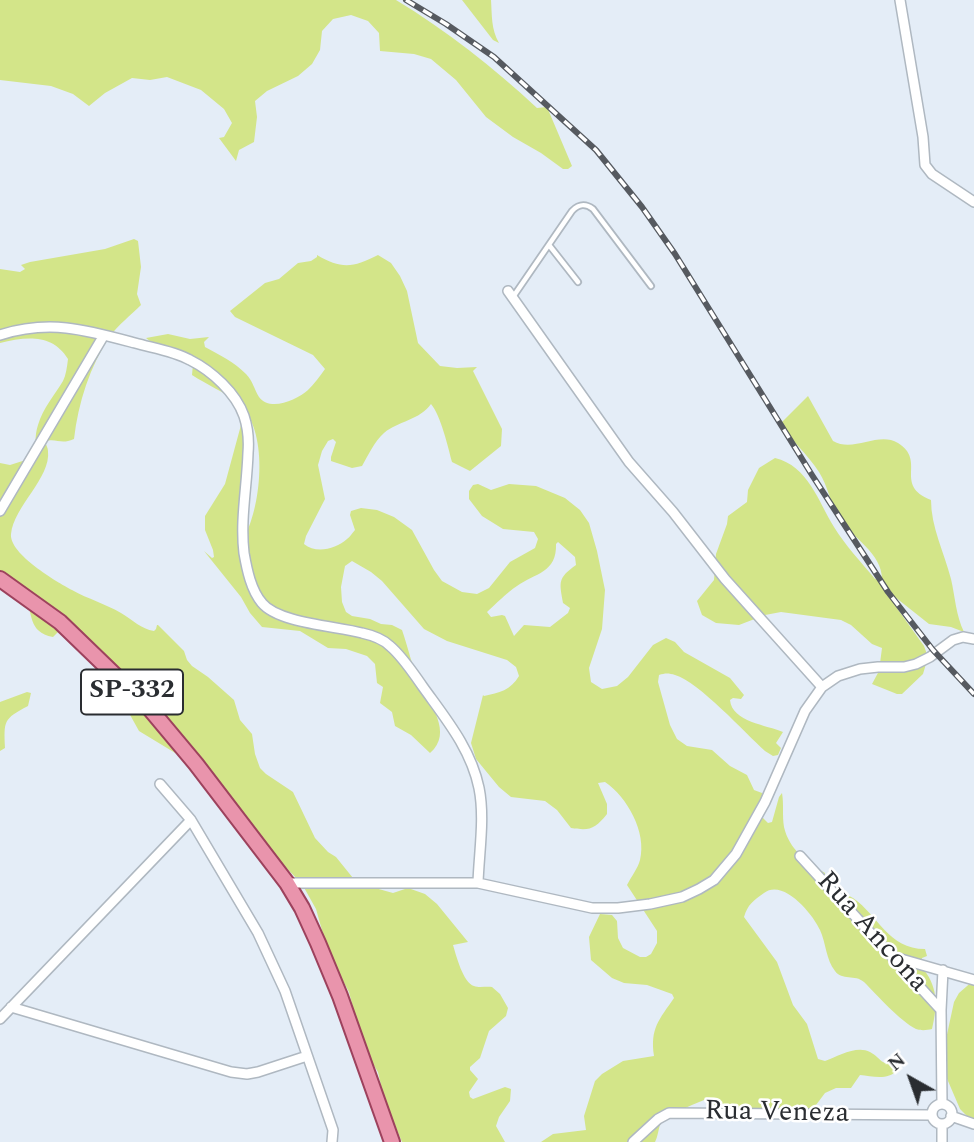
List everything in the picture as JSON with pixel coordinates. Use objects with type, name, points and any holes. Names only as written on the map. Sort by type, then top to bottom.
[{"type":"main road","name":"SP-332","points":[[0,579],[60,622],[150,709],[196,764],[287,883],[302,908],[340,996],[391,1142]]},
{"type":"street","points":[[900,0],[923,137],[925,165],[932,174],[973,199]]},
{"type":"street","points":[[510,294],[629,462],[673,512],[725,579],[822,687]]},
{"type":"street","points":[[0,335],[10,331],[64,326],[104,335],[189,359],[210,373],[235,400],[247,426],[243,543],[246,566],[255,591],[262,604],[272,612],[378,638],[390,645],[411,671],[452,727],[468,754],[476,775],[482,806],[478,883]]},
{"type":"street","points":[[0,511],[104,335]]},
{"type":"street","points":[[287,883],[478,883],[592,908],[618,908],[682,897],[714,880],[736,854],[765,802],[805,711],[822,687],[838,676],[860,669],[916,664],[953,640],[963,637],[974,639]]},
{"type":"street","points":[[160,784],[191,820],[258,933],[285,991],[333,1130],[332,1142]]},
{"type":"street","points":[[0,1018],[191,820]]},
{"type":"street","name":"Rua Ancona","points":[[800,856],[941,1010]]},
{"type":"street","points":[[893,956],[974,980]]},
{"type":"street","points":[[942,1104],[943,970]]},
{"type":"street","points":[[11,1007],[231,1072],[258,1072],[307,1056]]},
{"type":"street","points":[[942,1104],[951,1109],[951,1116],[942,1124],[935,1121],[932,1115],[933,1109],[942,1104]]},
{"type":"street","name":"Rua Veneza","points":[[632,1142],[668,1113],[932,1115]]},
{"type":"street","points":[[951,1116],[974,1124]]},
{"type":"street","points":[[942,1124],[942,1142]]},
{"type":"lane","points":[[510,294],[577,206],[583,204],[593,209],[651,286]]},
{"type":"lane","points":[[549,245],[578,282]]},
{"type":"green space","points":[[0,0],[396,0],[469,50],[537,108],[547,107],[572,166],[563,169],[486,117],[456,80],[431,59],[414,54],[380,51],[379,33],[368,21],[351,15],[333,19],[322,31],[320,50],[312,64],[298,76],[267,91],[255,101],[257,117],[254,142],[239,150],[236,161],[219,138],[224,137],[232,123],[224,109],[201,90],[167,77],[150,80],[132,78],[105,93],[89,106],[73,94],[51,86],[0,80]]},
{"type":"green space","points":[[462,0],[491,0],[493,27],[499,43],[493,40]]},
{"type":"green space","points":[[134,239],[138,241],[141,267],[137,294],[141,305],[113,332],[96,360],[78,412],[74,439],[45,441],[48,450],[44,471],[18,513],[11,534],[12,542],[25,558],[65,586],[145,628],[154,631],[158,625],[184,651],[192,666],[234,700],[240,720],[252,734],[260,768],[293,792],[315,838],[336,857],[357,883],[393,893],[408,888],[425,894],[437,904],[468,942],[453,945],[466,980],[476,987],[492,987],[500,994],[508,1008],[506,1016],[489,1031],[480,1058],[470,1067],[478,1079],[469,1092],[473,1099],[505,1087],[511,1089],[510,1101],[496,1126],[505,1142],[402,1142],[384,1099],[378,1072],[361,1039],[349,992],[329,955],[316,909],[302,884],[243,823],[190,762],[139,731],[124,704],[107,687],[96,665],[58,626],[58,632],[53,637],[39,631],[32,621],[24,595],[0,571],[0,463],[10,465],[32,458],[40,419],[63,381],[68,359],[62,351],[46,341],[19,339],[0,343],[0,269],[20,272],[25,269],[21,265],[30,262],[105,249]]},
{"type":"green space","points":[[378,255],[391,263],[407,291],[418,343],[440,366],[477,367],[473,371],[502,429],[501,446],[470,471],[452,462],[441,424],[431,404],[421,414],[384,433],[374,444],[362,466],[352,468],[331,461],[336,442],[333,439],[328,441],[318,465],[325,499],[304,544],[314,549],[337,545],[355,530],[351,511],[361,508],[377,510],[394,517],[412,530],[442,581],[462,592],[477,594],[489,588],[510,562],[535,548],[538,539],[534,532],[503,529],[482,516],[469,499],[469,491],[473,485],[478,484],[491,490],[509,484],[536,486],[565,498],[580,510],[589,523],[605,590],[602,629],[589,668],[591,682],[602,689],[617,686],[628,677],[653,645],[666,638],[675,642],[684,652],[730,678],[744,695],[741,699],[730,700],[737,713],[751,722],[783,732],[776,743],[781,748],[778,755],[773,756],[765,751],[696,687],[675,675],[663,674],[659,675],[658,682],[670,725],[677,739],[687,746],[712,750],[730,766],[747,775],[754,790],[762,793],[763,818],[768,823],[772,822],[782,793],[786,835],[800,854],[825,873],[825,880],[831,886],[862,905],[893,938],[912,948],[925,949],[927,956],[922,958],[921,966],[934,988],[936,1003],[932,1029],[922,1030],[903,1020],[864,982],[838,974],[832,967],[816,923],[804,907],[788,894],[780,890],[764,893],[751,903],[744,917],[777,962],[793,1005],[807,1024],[818,1059],[825,1061],[848,1052],[865,1050],[883,1062],[896,1065],[897,1070],[889,1076],[860,1075],[851,1088],[836,1088],[825,1093],[813,1109],[802,1114],[788,1113],[751,1119],[719,1109],[710,1101],[704,1100],[663,1121],[655,1142],[541,1142],[553,1134],[586,1130],[584,1116],[595,1081],[623,1061],[654,1056],[655,1031],[674,998],[672,994],[647,985],[624,983],[612,978],[591,960],[589,937],[600,914],[612,915],[617,921],[618,938],[623,948],[640,957],[651,954],[657,943],[657,931],[627,885],[639,863],[641,849],[641,838],[633,816],[621,797],[605,782],[598,783],[607,804],[607,814],[592,828],[583,829],[571,828],[557,810],[545,801],[511,797],[499,787],[476,759],[471,743],[483,695],[500,692],[512,685],[519,676],[516,667],[507,660],[447,641],[424,629],[382,581],[352,561],[345,566],[341,587],[346,612],[402,630],[420,683],[440,727],[437,745],[430,753],[411,735],[395,726],[392,712],[380,703],[383,687],[377,683],[375,664],[367,656],[346,649],[328,648],[300,631],[262,627],[204,551],[214,557],[205,530],[205,516],[225,484],[241,425],[245,430],[245,536],[251,522],[260,467],[255,430],[238,403],[192,375],[193,364],[146,338],[168,334],[190,339],[209,337],[204,342],[205,347],[241,370],[264,401],[276,404],[297,397],[308,390],[325,369],[313,355],[235,317],[230,311],[265,283],[279,279],[298,263],[317,257],[347,265]],"holes":[[[558,542],[575,557],[576,565],[561,581],[563,603],[570,608],[568,613],[550,627],[524,625],[514,636],[505,616],[491,617],[487,612],[513,589],[549,567]]]},
{"type":"green space","points":[[808,396],[833,441],[849,445],[882,439],[898,443],[910,457],[914,487],[931,500],[935,530],[964,632],[929,624],[895,597],[894,604],[924,646],[928,657],[923,674],[902,694],[872,684],[879,671],[882,648],[872,644],[851,625],[841,620],[781,612],[739,625],[716,623],[702,615],[697,601],[714,580],[716,554],[728,516],[747,502],[748,490],[759,468],[775,458],[796,468],[804,476],[843,540],[875,579],[882,579],[877,561],[839,517],[819,472],[780,424]]},
{"type":"green space","points":[[31,693],[28,706],[9,718],[5,726],[5,748],[0,751],[0,702]]},
{"type":"green space","points":[[974,980],[974,1123],[960,1109],[945,1074],[943,1053],[954,1002],[959,993]]},
{"type":"railway","points":[[406,0],[494,57],[596,150],[642,207],[675,254],[888,592],[933,650],[974,694]]}]
